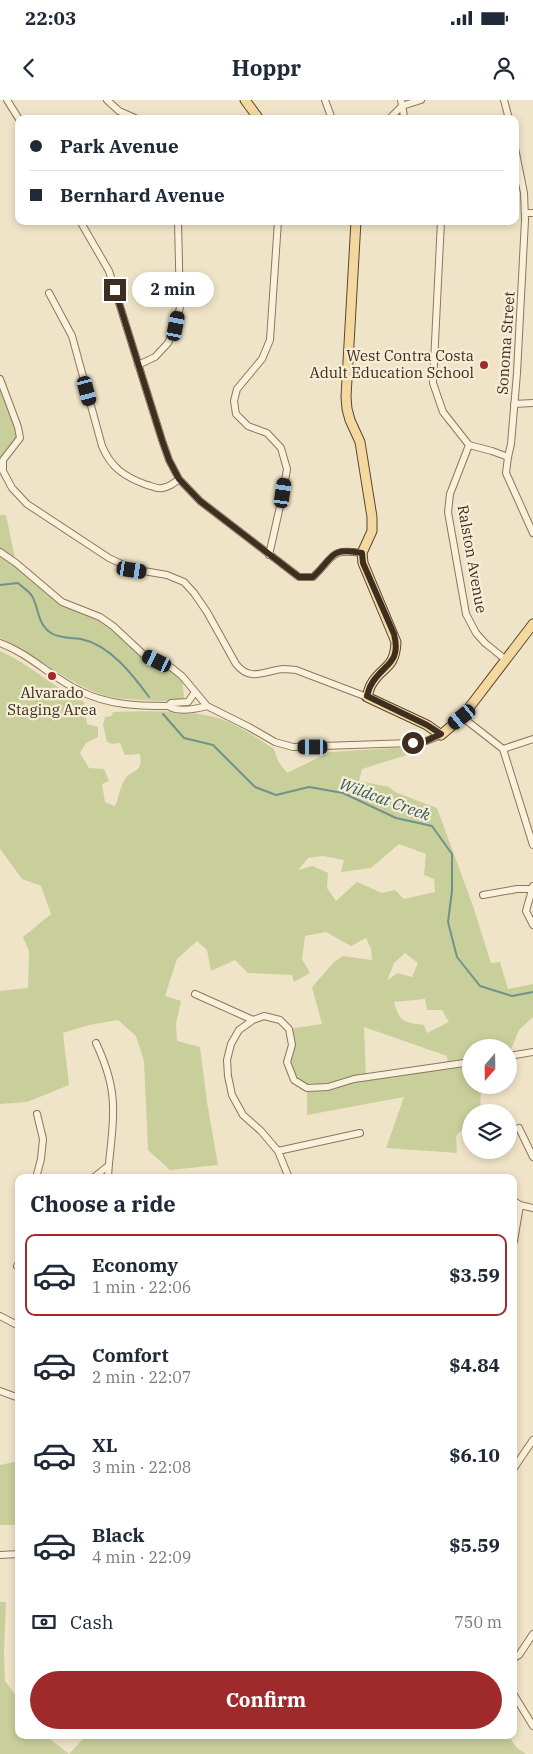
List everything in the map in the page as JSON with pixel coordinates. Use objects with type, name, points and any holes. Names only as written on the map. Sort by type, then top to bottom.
[{"type":"main road","points":[[245,100],[256,115]]},
{"type":"main road","points":[[356,225],[346,397],[347,409],[360,442],[372,517],[372,531],[362,553],[363,563],[396,642],[396,651],[392,661],[371,685],[367,696],[427,725],[441,734],[462,717],[533,624]]},
{"type":"street","points":[[7,100],[16,115]]},
{"type":"street","points":[[107,100],[119,110],[129,115]]},
{"type":"street","points":[[325,100],[331,115]]},
{"type":"street","points":[[392,115],[402,103],[421,100]]},
{"type":"street","points":[[504,100],[507,115]]},
{"type":"street","name":"Sonoma Street","points":[[519,168],[524,194],[525,213],[514,404],[511,444],[506,474],[533,533]]},
{"type":"street","points":[[525,213],[533,213]]},
{"type":"street","points":[[82,225],[110,271],[162,440],[169,460],[179,479],[200,501],[299,577],[313,577],[328,558],[338,552],[362,553]]},
{"type":"street","points":[[138,365],[155,357],[168,343],[176,326],[180,307],[178,225]]},
{"type":"street","points":[[268,555],[287,469],[282,448],[267,433],[248,426],[236,414],[234,401],[237,389],[262,359],[270,340],[278,225]]},
{"type":"street","points":[[441,225],[434,383],[443,412],[469,445],[508,457]]},
{"type":"street","points":[[49,293],[72,336],[102,446],[108,459],[128,477],[160,489],[170,486],[179,479]]},
{"type":"street","points":[[0,379],[18,427],[20,438],[3,460],[3,471],[12,488],[27,504],[109,558],[132,570],[167,575],[184,582],[207,612],[236,664],[247,674],[254,675],[284,669],[296,670],[367,696]]},
{"type":"street","points":[[514,404],[533,404]]},
{"type":"street","name":"Ralston Avenue","points":[[469,445],[450,494],[448,512],[466,614],[476,633],[506,660]]},
{"type":"street","points":[[0,552],[62,602],[100,617],[113,626],[143,654],[172,668],[182,676],[207,706],[275,742],[292,747],[413,743],[426,741],[441,734]]},
{"type":"street","points":[[0,643],[31,659],[79,691],[93,697],[114,703],[168,706],[171,703],[188,706],[194,710],[207,706]]},
{"type":"street","points":[[188,706],[195,692]]},
{"type":"street","points":[[462,717],[502,749],[533,845]]},
{"type":"street","points":[[502,749],[533,739]]},
{"type":"street","points":[[483,895],[532,887],[526,911],[533,925]]},
{"type":"street","points":[[195,994],[254,1020]]},
{"type":"street","points":[[287,1174],[278,1151],[262,1131],[243,1115],[232,1095],[227,1060],[231,1044],[239,1030],[254,1020],[264,1016],[280,1020],[289,1029],[292,1045],[287,1062],[294,1080],[307,1088],[328,1087],[354,1078],[462,1063]]},
{"type":"street","points":[[96,1043],[104,1060],[114,1107],[108,1174]]},
{"type":"street","points":[[518,1054],[533,1052]]},
{"type":"street","points":[[37,1114],[43,1139],[37,1174]]},
{"type":"street","points":[[519,1128],[533,1157]]},
{"type":"street","points":[[278,1151],[360,1133]]},
{"type":"street","points":[[97,1174],[108,1166]]},
{"type":"street","points":[[517,1203],[533,1208]]},
{"type":"street","points":[[0,1316],[15,1324]]},
{"type":"street","points":[[0,1391],[15,1397]]},
{"type":"street","points":[[517,1464],[533,1440]]},
{"type":"street","points":[[0,1555],[15,1554]]},
{"type":"street","points":[[517,1656],[533,1634]]},
{"type":"street","points":[[517,1701],[533,1726]]},
{"type":"green space","points":[[0,379],[20,438],[3,460],[0,459]]},
{"type":"green space","points":[[0,515],[6,515],[16,563],[63,599],[100,615],[145,652],[182,675],[184,699],[157,701],[105,696],[74,682],[0,638]]},
{"type":"green space","points":[[0,651],[22,662],[62,690],[84,702],[87,724],[98,727],[98,737],[86,743],[80,753],[89,768],[104,769],[109,781],[102,784],[105,802],[115,806],[123,782],[139,768],[141,760],[140,754],[125,755],[120,743],[112,744],[107,742],[103,725],[105,717],[111,716],[113,712],[182,712],[221,719],[242,729],[274,749],[278,761],[287,773],[330,752],[411,747],[413,753],[362,769],[359,781],[389,787],[395,792],[437,808],[473,906],[491,963],[500,962],[508,989],[533,984],[533,1017],[519,1030],[515,1039],[462,1039],[462,1094],[481,1094],[480,1104],[462,1104],[462,1130],[456,1136],[457,1153],[386,1148],[404,1097],[307,1115],[307,1088],[294,1080],[287,1062],[291,1045],[289,1029],[322,1024],[312,987],[334,962],[343,956],[372,960],[371,949],[366,938],[351,946],[326,932],[305,936],[302,959],[310,973],[294,982],[292,975],[248,973],[235,960],[211,971],[207,950],[197,941],[177,959],[165,996],[181,1001],[176,1024],[177,1041],[200,1047],[218,1165],[170,1170],[148,1150],[144,1061],[136,1036],[118,1020],[89,1025],[63,1033],[69,1085],[27,1102],[0,1104],[0,991],[28,988],[29,951],[23,937],[51,914],[41,886],[22,879],[0,849]],"holes":[[[399,844],[426,854],[424,875],[434,879],[435,892],[404,899],[395,890],[382,893],[357,882],[336,901],[327,888],[328,873],[313,866],[298,870],[308,858],[323,856],[344,860],[341,872],[371,868]],[[405,953],[418,963],[412,977],[397,973],[387,981],[394,963]],[[425,999],[427,1010],[442,1010],[449,1022],[427,1033],[424,1025],[407,1022],[401,1018],[394,1002]],[[364,1027],[447,1056],[448,1065],[366,1077]]]},
{"type":"green space","points":[[15,1462],[15,1525],[0,1525],[0,1465]]},
{"type":"green space","points":[[0,1602],[6,1602],[5,1681],[15,1695],[15,1739],[50,1739],[69,1754],[0,1754]]},
{"type":"green space","points":[[83,1739],[511,1739],[517,1748],[526,1754],[69,1754]]},
{"type":"waterway","name":"Wildcat Creek","points":[[0,585],[18,583],[32,596],[46,629],[58,636],[81,639],[92,642],[102,648],[120,662],[149,697]]},
{"type":"waterway","name":"Wildcat Creek","points":[[163,714],[184,738],[213,745],[255,787],[276,795],[309,787],[343,793],[396,818],[432,826],[452,854],[452,891],[448,922],[457,957],[480,986],[512,996],[533,992]]},
{"type":"place","name":"West Contra Costa Adult Education School","points":[[484,365]]},
{"type":"place","name":"Alvarado Staging Area","points":[[52,676]]},
{"type":"route","points":[[115,290],[162,440],[169,460],[179,479],[200,501],[299,577],[313,577],[328,558],[338,552],[362,553],[363,563],[396,642],[396,651],[392,661],[371,685],[367,696],[427,725],[441,734],[426,741],[413,743]]}]
